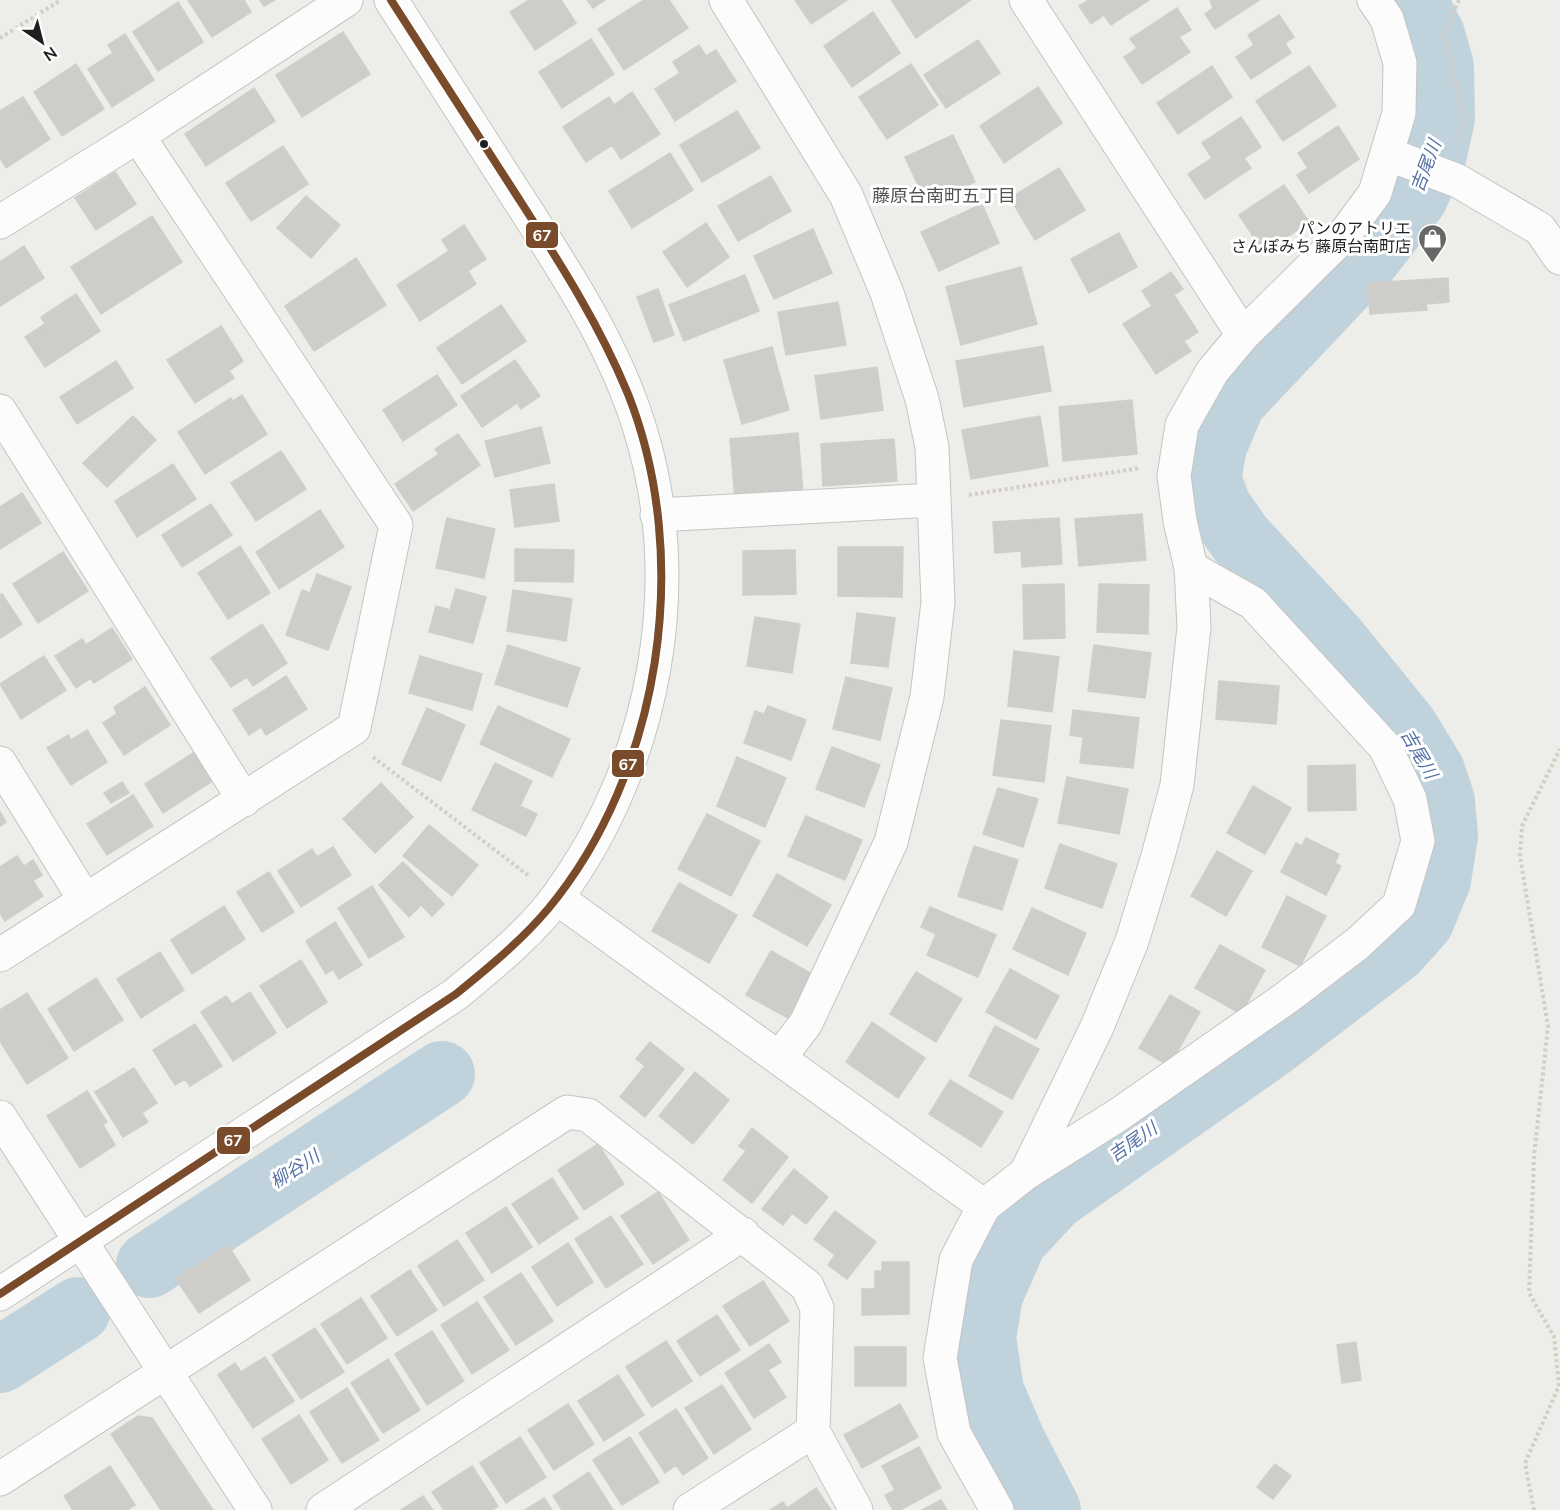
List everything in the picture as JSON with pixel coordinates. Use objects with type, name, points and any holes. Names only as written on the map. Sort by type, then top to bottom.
[{"type":"street","points":[[0,222],[138,136],[346,0]]},
{"type":"street","points":[[0,1293],[456,994],[508,951],[557,898],[597,838],[623,778],[644,718],[657,654],[662,588],[657,515],[639,425],[601,336],[538,228],[391,0]]},
{"type":"street","points":[[726,0],[846,195],[882,282],[922,399],[932,447],[938,602],[927,697],[891,842],[806,1023],[780,1057]]},
{"type":"street","points":[[1026,0],[1243,335]]},
{"type":"street","points":[[1026,1173],[1097,1027],[1132,941],[1177,785],[1194,627],[1191,568],[1180,520],[1174,476],[1182,425],[1212,372],[1243,335],[1344,235],[1400,160],[1400,63],[1387,19],[1374,0]]},
{"type":"street","points":[[0,955],[354,728],[396,525],[138,136]]},
{"type":"street","points":[[1400,160],[1451,179],[1540,229],[1560,258]]},
{"type":"street","points":[[0,411],[244,800]]},
{"type":"street","points":[[657,515],[933,500]]},
{"type":"street","points":[[997,1510],[954,1433],[939,1358],[956,1260],[984,1206],[1026,1173],[1118,1115],[1286,998],[1357,944],[1399,905],[1418,841],[1410,799],[1384,747],[1253,603],[1191,568]]},
{"type":"street","points":[[0,763],[85,900]]},
{"type":"street","points":[[557,898],[984,1206]]},
{"type":"street","points":[[0,1479],[166,1374],[567,1112],[588,1115],[807,1286],[817,1308],[813,1431],[856,1510]]},
{"type":"street","points":[[0,1118],[255,1510]]},
{"type":"street","points":[[323,1510],[743,1234]]},
{"type":"street","points":[[690,1510],[813,1431]]},
{"type":"path","points":[[0,38],[61,0]]},
{"type":"path","points":[[1451,179],[1462,111],[1444,34],[1460,0]]},
{"type":"path","points":[[933,500],[1176,463]]},
{"type":"path","points":[[344,734],[557,898]]},
{"type":"path","points":[[1534,1510],[1525,1463],[1559,1386],[1554,1337],[1529,1293],[1534,1157],[1548,1026],[1520,856],[1522,826],[1560,749]]},
{"type":"building","points":[[188,0],[244,0],[251,12],[212,37]]},
{"type":"building","points":[[260,0],[275,0],[264,6]]},
{"type":"building","points":[[529,0],[561,0],[576,23],[535,50],[510,12]]},
{"type":"building","points":[[587,0],[605,0],[593,8]]},
{"type":"building","points":[[644,0],[669,0],[688,28],[624,70],[598,29]]},
{"type":"building","points":[[795,0],[847,0],[811,24]]},
{"type":"building","points":[[893,0],[971,0],[916,38],[892,1]]},
{"type":"building","points":[[1089,0],[1149,0],[1111,25],[1104,15],[1091,24],[1079,6]]},
{"type":"building","points":[[1210,0],[1259,0],[1215,29],[1205,14],[1213,8]]},
{"type":"building","points":[[178,2],[203,42],[158,71],[133,32]]},
{"type":"building","points":[[1177,8],[1191,30],[1179,37],[1190,52],[1142,84],[1124,57],[1137,48],[1130,39]]},
{"type":"building","points":[[873,12],[900,53],[852,87],[824,46]]},
{"type":"building","points":[[1279,15],[1294,37],[1285,43],[1291,53],[1251,79],[1236,57],[1254,45],[1248,35]]},
{"type":"building","points":[[343,32],[370,74],[302,117],[276,75]]},
{"type":"building","points":[[125,34],[154,80],[112,107],[88,69],[113,53],[108,45]]},
{"type":"building","points":[[591,39],[614,74],[562,108],[539,72]]},
{"type":"building","points":[[978,40],[1000,73],[946,108],[924,75]]},
{"type":"building","points":[[699,45],[706,56],[716,50],[736,81],[675,121],[655,89],[680,73],[673,62]]},
{"type":"building","points":[[76,64],[104,109],[62,136],[34,92]]},
{"type":"building","points":[[911,64],[938,105],[887,139],[859,97]]},
{"type":"building","points":[[1212,66],[1232,97],[1178,134],[1157,103]]},
{"type":"building","points":[[1309,66],[1336,106],[1283,141],[1256,101]]},
{"type":"building","points":[[1038,87],[1062,123],[1004,163],[980,126]]},
{"type":"building","points":[[254,88],[275,121],[206,166],[185,134]]},
{"type":"building","points":[[632,92],[660,134],[621,159],[612,145],[586,162],[563,127],[609,97],[614,105]]},
{"type":"building","points":[[23,97],[50,139],[6,168],[0,158],[0,111]]},
{"type":"building","points":[[737,111],[760,148],[702,182],[680,145]]},
{"type":"building","points":[[1241,117],[1261,147],[1244,158],[1251,168],[1205,199],[1188,174],[1212,158],[1202,143]]},
{"type":"building","points":[[1338,126],[1359,159],[1309,193],[1297,175],[1308,168],[1298,153]]},
{"type":"building","points":[[953,135],[975,182],[927,204],[905,157]]},
{"type":"building","points":[[283,146],[308,184],[251,221],[226,183]]},
{"type":"building","points":[[670,153],[693,190],[632,228],[609,191]]},
{"type":"building","points":[[1059,168],[1085,210],[1035,240],[1010,198]]},
{"type":"building","points":[[115,172],[136,204],[96,230],[75,198]]},
{"type":"building","points":[[771,176],[791,211],[738,241],[718,206]]},
{"type":"building","points":[[1284,185],[1309,222],[1264,253],[1239,215]]},
{"type":"building","points":[[306,196],[340,225],[311,258],[277,228]]},
{"type":"building","points":[[982,204],[999,243],[939,271],[921,232]]},
{"type":"building","points":[[152,216],[182,262],[101,314],[71,267]]},
{"type":"building","points":[[706,223],[729,257],[687,287],[663,252]]},
{"type":"building","points":[[464,225],[486,259],[468,271],[476,284],[420,321],[397,285],[449,251],[442,240]]},
{"type":"building","points":[[813,229],[832,273],[774,299],[754,256]]},
{"type":"building","points":[[1119,233],[1137,267],[1089,293],[1071,259]]},
{"type":"building","points":[[24,246],[44,278],[0,306],[0,262]]},
{"type":"building","points":[[356,258],[386,305],[314,351],[285,306]]},
{"type":"building","points":[[1021,267],[1037,324],[961,345],[946,287]]},
{"type":"building","points":[[1171,272],[1183,289],[1174,295],[1198,332],[1184,341],[1191,351],[1156,374],[1123,324],[1152,306],[1142,291]]},
{"type":"building","points":[[745,275],[759,311],[684,341],[669,305]]},
{"type":"building","points":[[1448,278],[1449,302],[1426,304],[1427,310],[1370,314],[1368,283]]},
{"type":"building","points":[[658,289],[674,335],[654,342],[637,297]]},
{"type":"building","points":[[76,294],[100,331],[45,367],[25,337],[45,324],[41,317]]},
{"type":"building","points":[[838,302],[846,345],[786,355],[778,312]]},
{"type":"building","points":[[501,305],[526,341],[462,384],[437,348]]},
{"type":"building","points":[[221,326],[243,361],[229,371],[234,378],[195,403],[167,360]]},
{"type":"building","points":[[1043,346],[1051,391],[964,407],[956,361]]},
{"type":"building","points":[[772,347],[789,410],[742,424],[724,360]]},
{"type":"building","points":[[515,360],[540,396],[521,409],[517,403],[482,427],[461,396]]},
{"type":"building","points":[[116,361],[133,388],[77,424],[60,397]]},
{"type":"building","points":[[877,367],[883,410],[821,419],[815,376]]},
{"type":"building","points":[[437,375],[457,405],[403,441],[383,410]]},
{"type":"building","points":[[242,395],[267,434],[205,474],[178,432],[231,398],[233,401]]},
{"type":"building","points":[[1132,400],[1137,454],[1063,461],[1059,407]]},
{"type":"building","points":[[133,416],[156,440],[107,487],[83,463]]},
{"type":"building","points":[[1040,416],[1048,466],[971,479],[962,430]]},
{"type":"building","points":[[541,427],[550,463],[495,477],[485,441]]},
{"type":"building","points":[[798,433],[803,493],[735,499],[730,439]]},
{"type":"building","points":[[458,434],[480,465],[413,511],[395,484],[439,454],[435,449]]},
{"type":"building","points":[[894,439],[897,481],[823,486],[821,444]]},
{"type":"building","points":[[281,451],[306,489],[256,521],[231,483]]},
{"type":"building","points":[[173,464],[196,499],[137,537],[115,501]]},
{"type":"building","points":[[554,484],[559,521],[515,527],[510,490]]},
{"type":"building","points":[[22,493],[41,523],[0,549],[0,507]]},
{"type":"building","points":[[211,504],[232,535],[182,567],[162,535]]},
{"type":"building","points":[[320,510],[344,547],[279,589],[256,552]]},
{"type":"building","points":[[1142,514],[1146,560],[1079,566],[1075,519]]},
{"type":"building","points":[[447,518],[495,529],[484,578],[436,568]]},
{"type":"building","points":[[1059,518],[1062,564],[1022,567],[1021,551],[995,553],[993,522]]},
{"type":"building","points":[[240,546],[270,593],[228,619],[198,573]]},
{"type":"building","points":[[838,547],[903,547],[902,597],[838,596]]},
{"type":"building","points":[[515,549],[574,550],[573,582],[515,581]]},
{"type":"building","points":[[795,550],[796,594],[743,595],[743,551]]},
{"type":"building","points":[[63,552],[88,591],[38,623],[13,584]]},
{"type":"building","points":[[317,574],[351,587],[328,650],[286,635],[302,590],[310,593]]},
{"type":"building","points":[[1064,584],[1065,638],[1024,639],[1023,585]]},
{"type":"building","points":[[1099,584],[1149,585],[1148,634],[1097,632]]},
{"type":"building","points":[[456,589],[486,597],[473,643],[429,632],[436,606],[450,610]]},
{"type":"building","points":[[513,590],[572,599],[566,641],[507,631]]},
{"type":"building","points":[[2,594],[22,624],[0,638],[0,595]]},
{"type":"building","points":[[857,613],[895,618],[888,667],[851,663]]},
{"type":"building","points":[[755,617],[800,624],[792,673],[747,666]]},
{"type":"building","points":[[262,624],[287,663],[253,686],[247,677],[231,687],[211,658]]},
{"type":"building","points":[[112,628],[132,659],[94,683],[91,678],[76,688],[55,656],[82,639],[86,645]]},
{"type":"building","points":[[508,645],[580,668],[567,707],[495,684]]},
{"type":"building","points":[[1094,645],[1151,653],[1145,698],[1088,691]]},
{"type":"building","points":[[1014,651],[1059,657],[1052,712],[1008,706]]},
{"type":"building","points":[[44,656],[66,690],[21,719],[0,684]]},
{"type":"building","points":[[420,656],[482,674],[472,710],[409,693]]},
{"type":"building","points":[[286,676],[307,709],[266,735],[261,727],[249,735],[233,710]]},
{"type":"building","points":[[846,677],[892,688],[880,740],[833,729]]},
{"type":"building","points":[[1219,681],[1279,686],[1276,724],[1216,719]]},
{"type":"building","points":[[145,687],[170,725],[124,755],[103,723],[117,714],[114,707]]},
{"type":"building","points":[[498,706],[570,739],[552,777],[480,744]]},
{"type":"building","points":[[768,706],[806,720],[791,760],[744,743],[755,711],[764,714]]},
{"type":"building","points":[[427,708],[465,725],[441,781],[402,764]]},
{"type":"building","points":[[1073,710],[1139,718],[1133,768],[1080,763],[1083,737],[1070,735]]},
{"type":"building","points":[[1001,720],[1051,726],[1044,782],[993,775]]},
{"type":"building","points":[[87,730],[107,762],[71,785],[47,748],[68,735],[71,740]]},
{"type":"building","points":[[832,747],[880,765],[864,807],[816,789]]},
{"type":"building","points":[[196,751],[214,780],[163,813],[145,784]]},
{"type":"building","points":[[737,757],[786,778],[765,827],[717,806]]},
{"type":"building","points":[[495,763],[532,781],[520,806],[537,814],[526,836],[472,810]]},
{"type":"building","points":[[1355,765],[1356,810],[1308,811],[1308,766]]},
{"type":"building","points":[[1067,777],[1128,789],[1119,834],[1058,823]]},
{"type":"building","points":[[122,782],[129,793],[111,803],[104,793]]},
{"type":"building","points":[[381,783],[413,817],[375,853],[343,819]]},
{"type":"building","points":[[1253,786],[1291,808],[1265,854],[1227,833]]},
{"type":"building","points":[[998,788],[1038,799],[1023,847],[983,834]]},
{"type":"building","points":[[133,795],[153,826],[107,855],[87,824]]},
{"type":"building","points":[[0,812],[6,822],[0,826]]},
{"type":"building","points":[[707,814],[760,841],[731,896],[678,869]]},
{"type":"building","points":[[806,816],[862,840],[845,880],[788,856]]},
{"type":"building","points":[[429,825],[478,865],[452,896],[403,856]]},
{"type":"building","points":[[1306,838],[1339,854],[1335,863],[1341,866],[1326,895],[1281,872],[1296,843],[1302,846]]},
{"type":"building","points":[[1060,844],[1117,864],[1102,908],[1045,888]]},
{"type":"building","points":[[974,846],[1018,860],[1002,910],[958,896]]},
{"type":"building","points":[[333,847],[351,875],[301,907],[278,871],[312,849],[317,857]]},
{"type":"building","points":[[1217,851],[1252,871],[1226,916],[1191,896]]},
{"type":"building","points":[[17,856],[24,866],[33,860],[42,875],[33,881],[43,896],[5,921],[0,913],[0,867]]},
{"type":"building","points":[[403,862],[444,904],[432,916],[421,905],[409,917],[379,885]]},
{"type":"building","points":[[269,872],[294,912],[262,932],[237,892]]},
{"type":"building","points":[[777,874],[831,905],[807,946],[753,916]]},
{"type":"building","points":[[679,883],[737,915],[709,963],[652,931]]},
{"type":"building","points":[[372,886],[404,937],[369,958],[338,908]]},
{"type":"building","points":[[1287,896],[1326,916],[1300,966],[1262,947]]},
{"type":"building","points":[[224,906],[245,939],[192,974],[171,940]]},
{"type":"building","points":[[930,907],[996,935],[978,977],[927,955],[936,934],[921,927]]},
{"type":"building","points":[[1032,908],[1086,933],[1068,975],[1013,949]]},
{"type":"building","points":[[335,922],[362,965],[339,979],[333,969],[326,974],[306,941]]},
{"type":"building","points":[[1220,945],[1265,970],[1241,1014],[1195,988]]},
{"type":"building","points":[[771,951],[812,974],[788,1018],[746,995]]},
{"type":"building","points":[[160,952],[184,990],[141,1018],[117,979]]},
{"type":"building","points":[[301,960],[327,1002],[287,1028],[260,986]]},
{"type":"building","points":[[1010,969],[1059,996],[1036,1039],[986,1012]]},
{"type":"building","points":[[916,972],[962,999],[936,1042],[890,1014]]},
{"type":"building","points":[[96,978],[123,1020],[74,1051],[48,1009]]},
{"type":"building","points":[[250,992],[276,1033],[233,1061],[201,1012],[226,996],[232,1004]]},
{"type":"building","points":[[27,993],[68,1058],[27,1084],[0,1041],[0,1010]]},
{"type":"building","points":[[1170,995],[1200,1012],[1169,1066],[1139,1048]]},
{"type":"building","points":[[872,1022],[925,1058],[898,1098],[846,1062]]},
{"type":"building","points":[[195,1024],[222,1066],[190,1086],[185,1079],[175,1085],[153,1050]]},
{"type":"building","points":[[995,1026],[1039,1049],[1012,1099],[969,1076]]},
{"type":"building","points":[[650,1042],[684,1069],[645,1117],[620,1097],[645,1066],[636,1059]]},
{"type":"building","points":[[134,1068],[157,1103],[142,1113],[148,1122],[123,1137],[95,1092]]},
{"type":"building","points":[[695,1072],[729,1100],[693,1144],[659,1116]]},
{"type":"building","points":[[950,1080],[1003,1112],[981,1147],[929,1114]]},
{"type":"building","points":[[87,1091],[107,1122],[103,1125],[115,1145],[80,1168],[47,1116]]},
{"type":"building","points":[[752,1128],[788,1157],[752,1203],[723,1180],[746,1151],[739,1146]]},
{"type":"building","points":[[598,1144],[624,1184],[584,1210],[558,1170]]},
{"type":"building","points":[[794,1169],[828,1197],[806,1224],[792,1213],[783,1225],[762,1209]]},
{"type":"building","points":[[552,1178],[578,1218],[539,1244],[512,1204]]},
{"type":"building","points":[[658,1192],[689,1240],[653,1264],[621,1216]]},
{"type":"building","points":[[506,1207],[532,1247],[492,1273],[466,1233]]},
{"type":"building","points":[[835,1211],[876,1242],[847,1279],[828,1265],[835,1255],[814,1239]]},
{"type":"building","points":[[611,1216],[643,1264],[606,1288],[575,1239]]},
{"type":"building","points":[[457,1240],[484,1280],[444,1306],[418,1266]]},
{"type":"building","points":[[568,1243],[593,1282],[557,1306],[532,1267]]},
{"type":"building","points":[[228,1245],[250,1280],[199,1313],[176,1279]]},
{"type":"building","points":[[882,1262],[909,1262],[909,1314],[862,1315],[862,1289],[875,1289],[875,1271],[882,1271]]},
{"type":"building","points":[[410,1270],[437,1310],[397,1336],[371,1296]]},
{"type":"building","points":[[521,1273],[553,1321],[516,1345],[484,1297]]},
{"type":"building","points":[[763,1281],[789,1321],[750,1346],[723,1306]]},
{"type":"building","points":[[361,1298],[387,1338],[347,1364],[321,1324]]},
{"type":"building","points":[[477,1302],[509,1350],[472,1374],[441,1325]]},
{"type":"building","points":[[717,1315],[740,1350],[700,1376],[677,1341]]},
{"type":"building","points":[[315,1328],[344,1372],[301,1399],[272,1355]]},
{"type":"building","points":[[432,1331],[464,1381],[427,1405],[395,1354]]},
{"type":"building","points":[[666,1341],[692,1381],[652,1407],[626,1367]]},
{"type":"building","points":[[1356,1342],[1361,1380],[1342,1383],[1337,1345]]},
{"type":"building","points":[[769,1344],[781,1362],[768,1370],[786,1397],[754,1418],[725,1373]]},
{"type":"building","points":[[855,1347],[906,1347],[906,1386],[855,1386]]},
{"type":"building","points":[[265,1357],[294,1401],[253,1428],[218,1375],[235,1363],[241,1372]]},
{"type":"building","points":[[388,1359],[420,1410],[383,1433],[351,1383]]},
{"type":"building","points":[[618,1375],[644,1415],[604,1441],[578,1401]]},
{"type":"building","points":[[722,1385],[751,1429],[714,1454],[685,1408]]},
{"type":"building","points":[[347,1388],[379,1440],[342,1463],[310,1412]]},
{"type":"building","points":[[568,1404],[594,1444],[554,1470],[528,1430]]},
{"type":"building","points":[[900,1404],[918,1437],[862,1468],[844,1435]]},
{"type":"building","points":[[676,1409],[708,1458],[683,1475],[676,1465],[665,1473],[639,1433]]},
{"type":"building","points":[[299,1415],[328,1460],[291,1484],[262,1439]]},
{"type":"building","points":[[138,1416],[152,1418],[213,1510],[161,1510],[111,1434]]},
{"type":"building","points":[[520,1437],[546,1477],[506,1503],[480,1463]]},
{"type":"building","points":[[630,1437],[659,1482],[622,1505],[593,1460]]},
{"type":"building","points":[[919,1447],[941,1488],[900,1510],[893,1510],[885,1495],[895,1490],[882,1466]]},
{"type":"building","points":[[1275,1464],[1291,1476],[1273,1499],[1257,1487]]},
{"type":"building","points":[[110,1466],[135,1505],[127,1510],[73,1510],[64,1496]]},
{"type":"building","points":[[472,1466],[498,1506],[492,1510],[444,1510],[432,1492]]},
{"type":"building","points":[[589,1472],[613,1510],[562,1510],[553,1496]]},
{"type":"building","points":[[816,1488],[831,1510],[770,1510],[783,1502],[787,1508]]},
{"type":"building","points":[[423,1496],[433,1510],[401,1510]]},
{"type":"building","points":[[544,1498],[552,1510],[525,1510]]},
{"type":"building","points":[[941,1500],[947,1510],[922,1510]]},
{"type":"waterway","name":"吉尾川","points":[[1048,1510],[1013,1442],[991,1391],[983,1338],[990,1295],[1014,1240],[1053,1198],[1268,1047],[1395,950],[1421,921],[1438,880],[1445,836],[1442,801],[1432,771],[1405,727],[1336,642],[1240,538],[1219,508],[1208,479],[1214,446],[1233,401],[1365,261],[1415,197],[1434,154],[1442,118],[1441,67],[1432,35],[1414,0]]},
{"type":"waterway","name":"柳谷川","points":[[149,1265],[442,1074]]},
{"type":"waterway","name":"柳谷川","points":[[0,1360],[78,1310]]},
{"type":"transit line","name":"67","points":[[0,1294],[456,994],[504,954],[548,909],[587,855],[617,794],[640,730],[655,662],[661,593],[659,525],[648,458],[628,394],[591,317],[562,268],[391,0]]},
{"type":"place","name":"パンのアトリエ さんぽみち 藤原台南町店","points":[[1432,264]]},
{"type":"district","name":"藤原台南町五丁目","points":[[944,196]]}]
